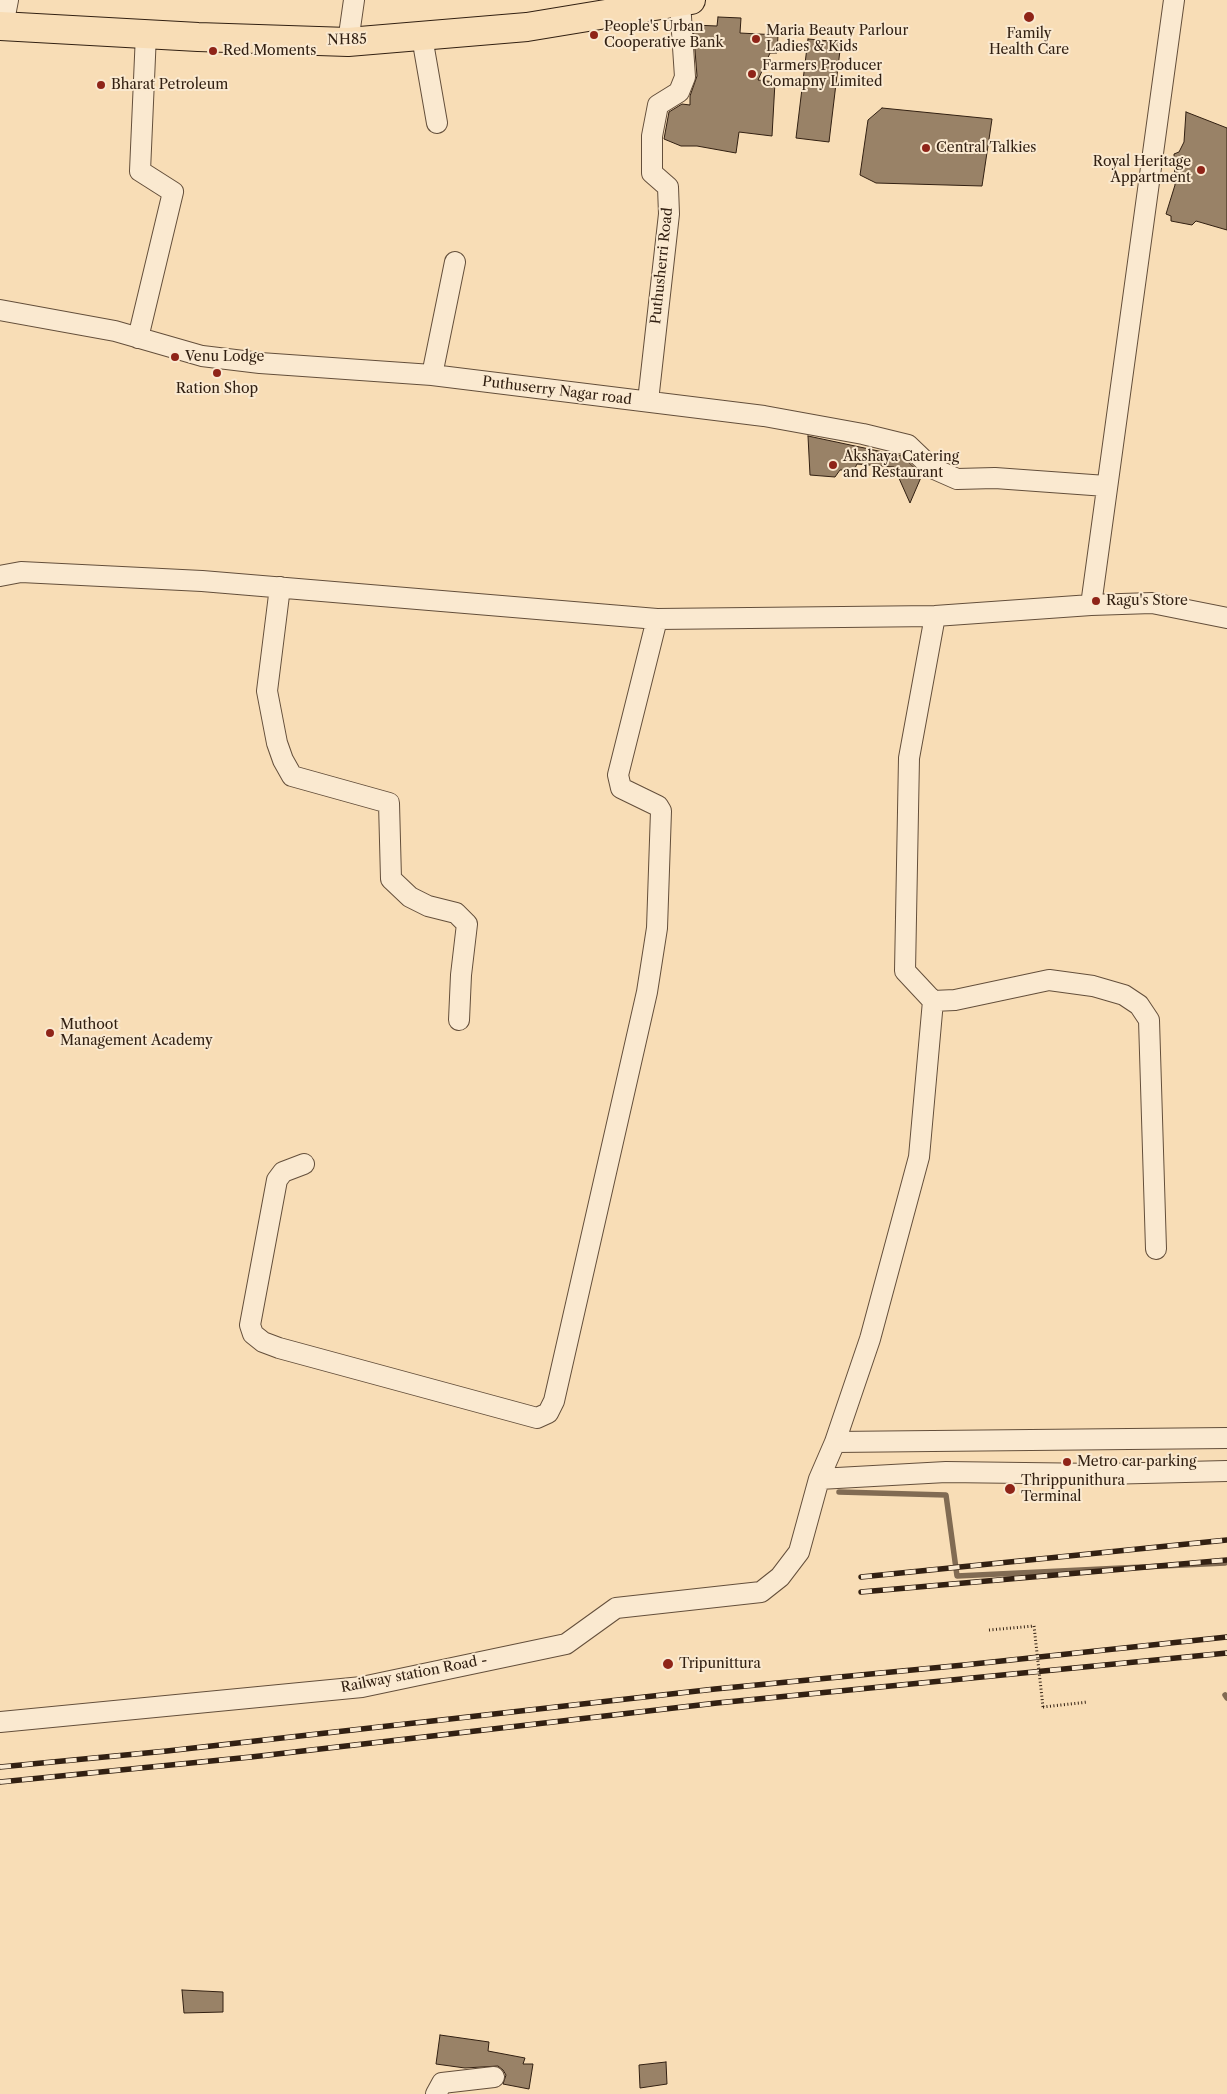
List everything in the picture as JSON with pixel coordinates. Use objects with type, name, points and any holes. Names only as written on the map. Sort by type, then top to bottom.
[{"type":"main road","name":"NH85","points":[[1,26],[348,42],[527,27],[685,1]]},
{"type":"street","points":[[1,26],[8,0]]},
{"type":"street","points":[[348,42],[354,0]]},
{"type":"street","points":[[1091,606],[1174,0]]},
{"type":"street","name":"Puthusherri Road","points":[[648,401],[669,214],[668,187],[652,173],[652,136],[658,104],[679,92],[684,77],[685,1]]},
{"type":"street","points":[[138,338],[174,192],[140,172],[146,34]]},
{"type":"street","points":[[422,37],[437,123]]},
{"type":"street","points":[[432,375],[455,262]]},
{"type":"street","name":"Puthuserry Nagar road","points":[[0,310],[115,331],[202,356],[260,363],[432,375],[515,387],[764,416],[863,434],[908,445],[932,468],[956,479],[995,478],[1106,486]]},
{"type":"street","points":[[0,576],[22,572],[202,581],[657,619],[935,616],[1152,603],[1227,618]]},
{"type":"street","points":[[280,587],[267,691],[283,760],[292,776],[389,802],[391,879],[410,897],[428,906],[456,913],[467,924],[461,975],[459,1020]]},
{"type":"street","points":[[935,616],[909,758],[905,971],[933,1001],[919,1157],[870,1339],[836,1442],[820,1478],[946,1472],[1102,1474],[1227,1472]]},
{"type":"street","points":[[304,1164],[283,1172],[278,1180],[250,1325],[253,1334],[263,1342],[279,1348],[536,1418],[548,1413],[554,1401],[647,992],[657,928],[662,811],[658,806],[621,788],[618,775],[657,619]]},
{"type":"street","points":[[933,1001],[955,1000],[1049,980],[1093,986],[1124,994],[1139,1005],[1149,1020],[1156,1249]]},
{"type":"street","points":[[836,1442],[1227,1438]]},
{"type":"street","name":"Railway station Road -","points":[[0,1722],[362,1687],[566,1644],[616,1608],[761,1592],[780,1577],[799,1552],[820,1478]]},
{"type":"street","points":[[436,2094],[442,2083],[494,2077]]},
{"type":"path","points":[[989,1630],[1034,1626],[1043,1707],[1088,1702]]},
{"type":"building","points":[[718,17],[741,18],[740,33],[778,35],[777,53],[770,53],[758,80],[775,82],[772,136],[739,132],[736,153],[697,146],[681,146],[664,139],[669,112],[682,104],[690,105],[690,96],[697,76],[693,25],[717,26]]},
{"type":"building","points":[[808,39],[841,42],[829,142],[796,138]]},
{"type":"building","name":"Central Talkies","points":[[882,108],[992,119],[982,186],[876,183],[860,175],[868,120]]},
{"type":"building","name":"Royal Heritage Appartment","points":[[1186,112],[1227,128],[1227,230],[1196,221],[1192,225],[1171,221],[1171,216],[1166,214],[1175,185],[1174,154],[1179,152],[1184,142]]},
{"type":"building","name":"Akshaya Catering and Restaurant","points":[[808,436],[902,456],[922,475],[910,503],[894,467],[857,464],[854,470],[840,470],[835,477],[810,475]]},
{"type":"building","points":[[182,1990],[223,1992],[223,2012],[184,2013]]},
{"type":"building","points":[[440,2035],[489,2042],[488,2051],[525,2058],[523,2064],[533,2064],[529,2089],[503,2084],[506,2075],[498,2066],[465,2068],[436,2064]]},
{"type":"building","points":[[666,2062],[667,2084],[640,2088],[639,2065]]},
{"type":"waterway","points":[[839,1492],[946,1495],[957,1576],[1225,1563]]},
{"type":"railway","points":[[861,1577],[1227,1540]]},
{"type":"railway","points":[[861,1592],[1227,1560]]},
{"type":"railway","points":[[0,1767],[167,1751],[715,1689],[1227,1637]]},
{"type":"railway","points":[[0,1782],[251,1757],[717,1703],[1227,1653]]},
{"type":"place","name":"Family Health Care","points":[[1029,17]]},
{"type":"place","name":"People's Urban Cooperative Bank","points":[[594,35]]},
{"type":"place","name":"Maria Beauty Parlour Ladies & Kids","points":[[756,39]]},
{"type":"place","name":"Red Moments","points":[[213,51]]},
{"type":"place","name":"Farmers Producer Comapny Limited","points":[[752,74]]},
{"type":"place","name":"Bharat Petroleum","points":[[101,85]]},
{"type":"place","name":"Central Talkies","points":[[926,148]]},
{"type":"place","name":"Royal Heritage Appartment","points":[[1201,170]]},
{"type":"place","name":"Venu Lodge","points":[[175,357]]},
{"type":"place","name":"Ration Shop","points":[[217,373]]},
{"type":"place","name":"Akshaya Catering and Restaurant","points":[[833,465]]},
{"type":"place","name":"Ragu's Store","points":[[1096,601]]},
{"type":"place","name":"Muthoot Management Academy","points":[[50,1033]]},
{"type":"place","name":"Metro car parking","points":[[1067,1462]]},
{"type":"place","name":"Thrippunithura Terminal","points":[[1010,1489]]},
{"type":"place","name":"Tripunittura","points":[[668,1664]]}]
